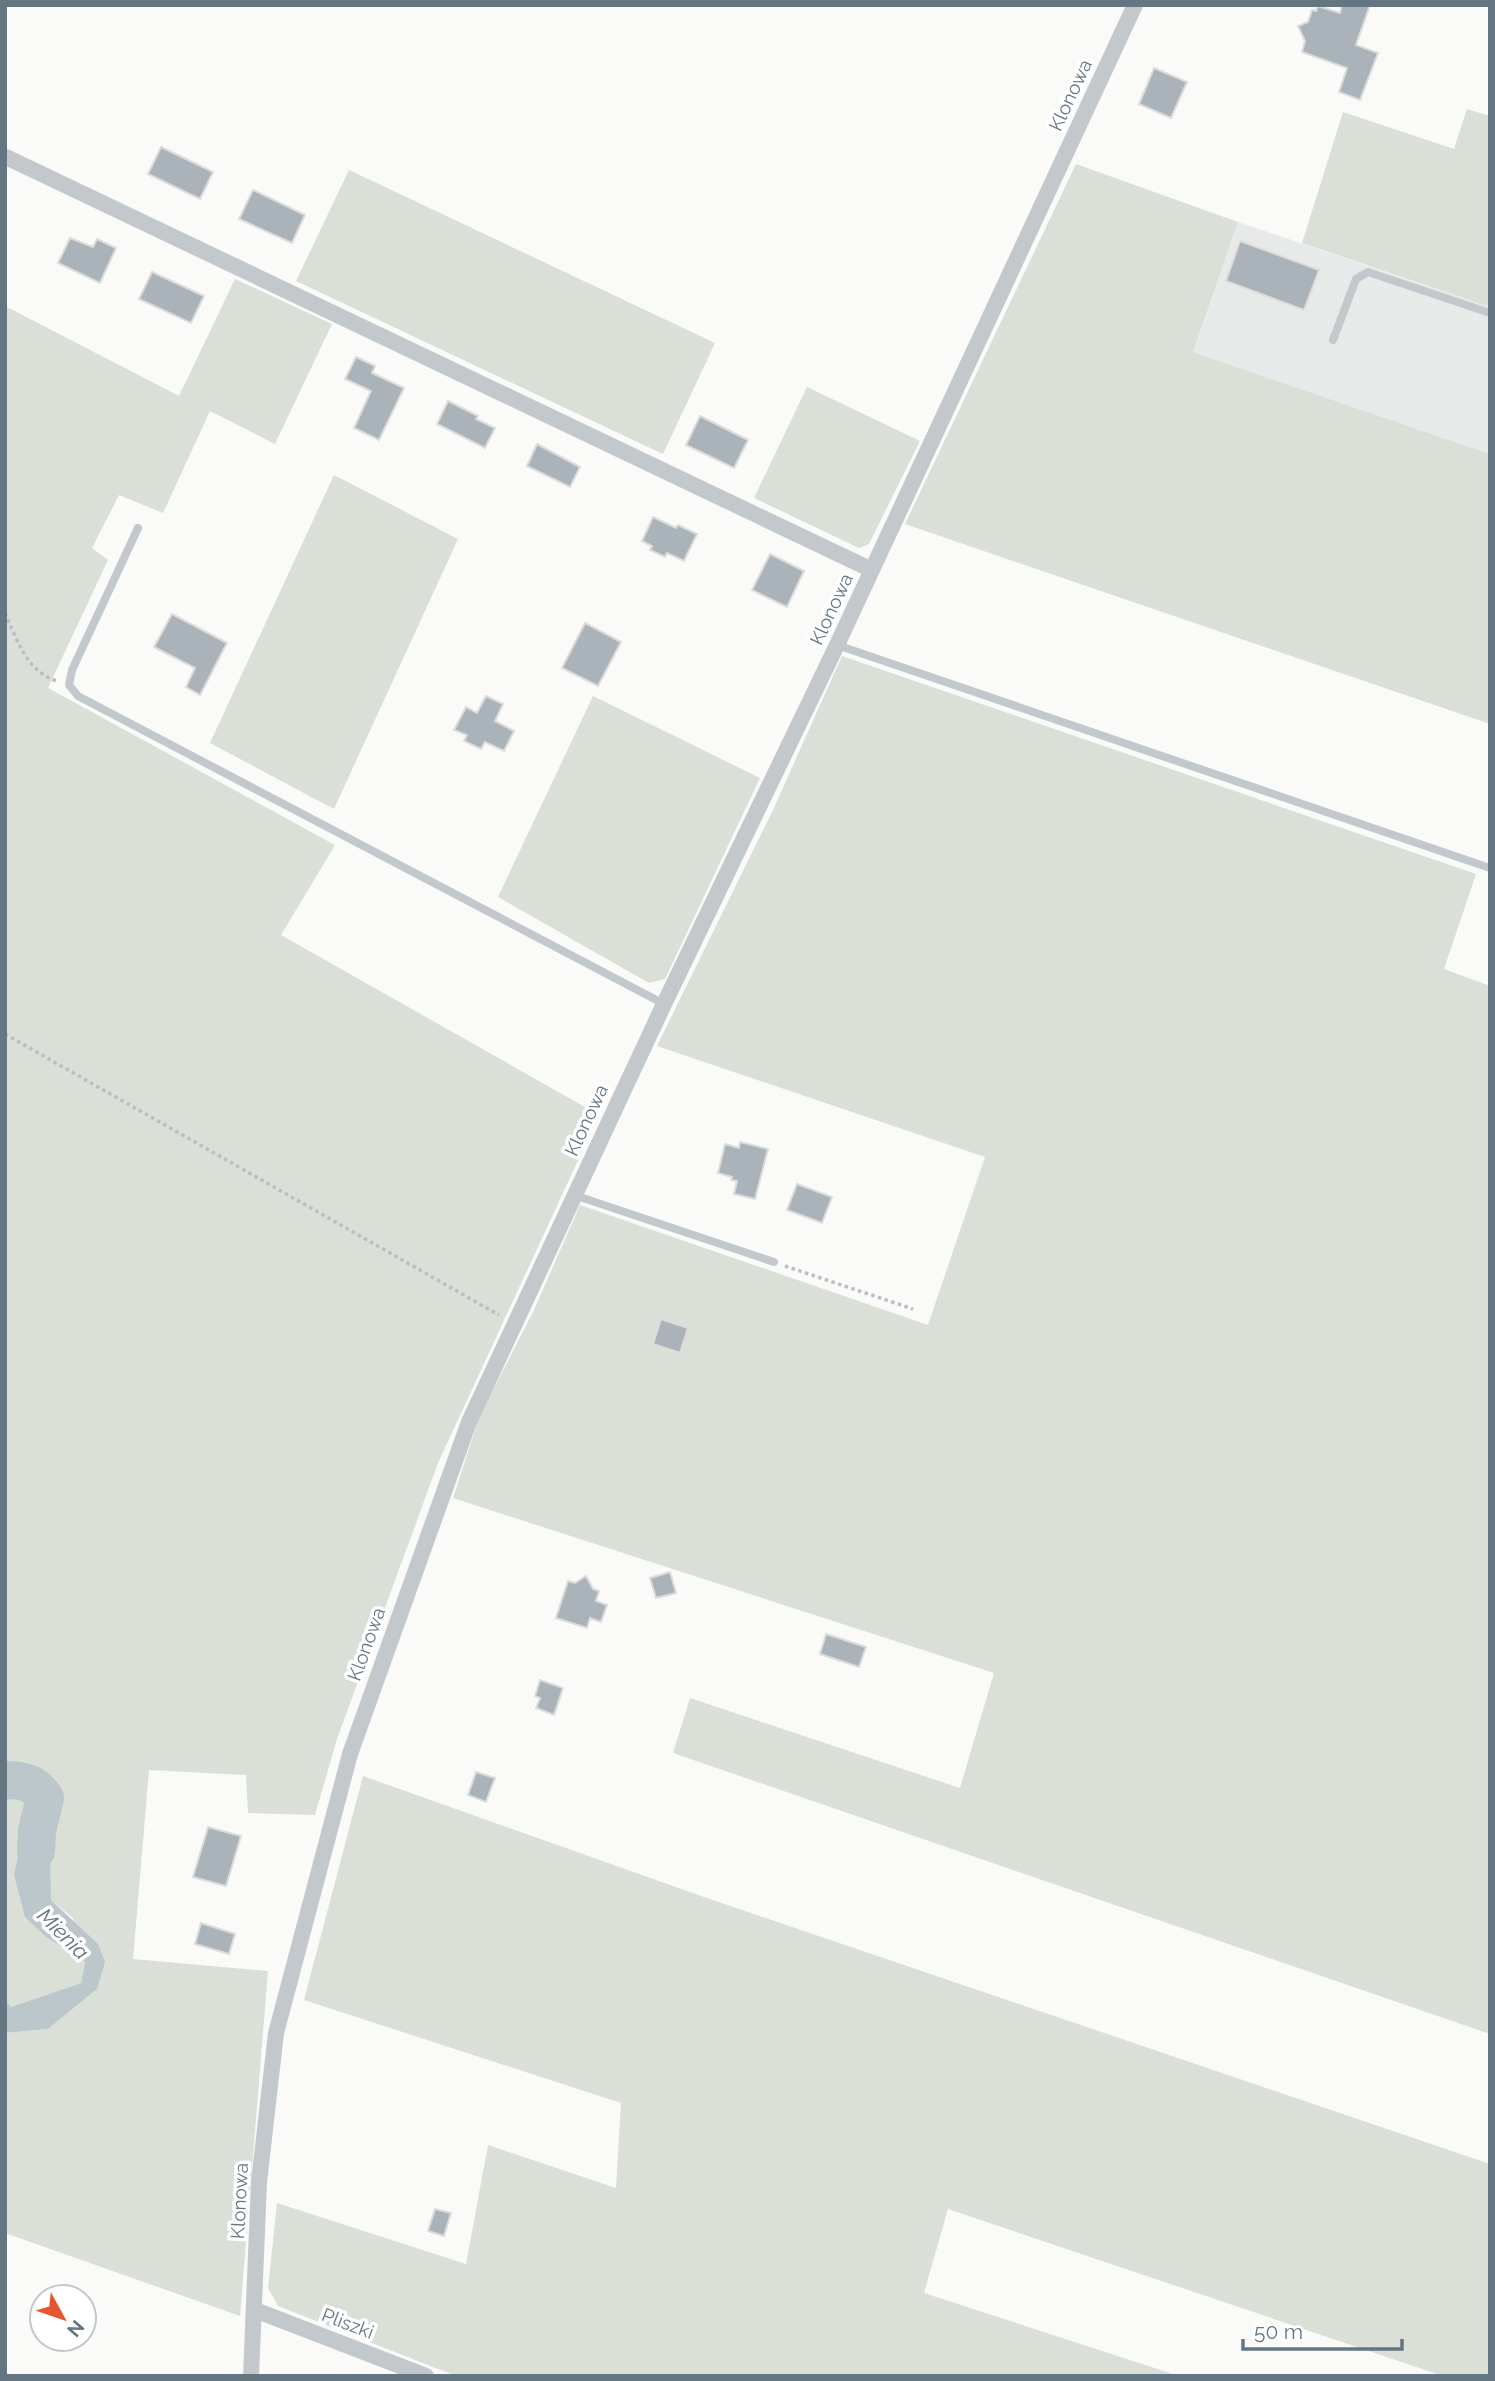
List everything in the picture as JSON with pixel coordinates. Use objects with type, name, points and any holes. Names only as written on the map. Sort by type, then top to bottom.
[{"type":"street","name":"Klonowa","points":[[251,2376],[259,2182],[276,2034],[350,1754],[469,1422],[573,1195],[837,645],[1135,5]]},
{"type":"street","points":[[6,156],[872,570]]},
{"type":"street","name":"Pliszki","points":[[255,2310],[426,2376]]},
{"type":"lane","points":[[1333,340],[1356,279],[1368,272],[1490,313]]},
{"type":"lane","points":[[138,528],[72,670],[69,685],[78,695],[664,1004]]},
{"type":"lane","points":[[837,645],[1490,868]]},
{"type":"lane","points":[[573,1195],[774,1262]]},
{"type":"path","points":[[5,613],[22,652],[43,677],[69,685]]},
{"type":"path","points":[[5,1034],[514,1324]]},
{"type":"path","points":[[774,1262],[913,1309]]},
{"type":"shaded area","points":[[1467,109],[1490,116],[1490,307],[1302,243],[1343,112],[1454,149]]},
{"type":"shaded area","points":[[1076,164],[1238,222],[1193,352],[1490,454],[1490,724],[905,524]]},
{"type":"shaded area","points":[[349,170],[715,343],[663,454],[296,281]]},
{"type":"shaded area","points":[[1238,222],[1490,307],[1490,454],[1193,352]]},
{"type":"shaded area","points":[[235,279],[332,324],[275,444],[210,411],[163,513],[119,495],[92,548],[108,560],[48,688],[335,845],[281,935],[599,1115],[438,1463],[337,1739],[315,1815],[248,1813],[246,1775],[149,1770],[133,1959],[268,1971],[240,2316],[5,2233],[5,2033],[48,2029],[97,1989],[73,1918],[51,1900],[50,1833],[56,1797],[28,1810],[46,1937],[85,1962],[81,1983],[11,2007],[5,2000],[5,306],[179,396]]},
{"type":"shaded area","points":[[807,387],[920,441],[869,544],[859,548],[754,498]]},
{"type":"shaded area","points":[[334,475],[458,539],[334,809],[210,743]]},
{"type":"shaded area","points":[[842,656],[1476,874],[1444,969],[1490,986],[1490,2034],[673,1753],[690,1698],[960,1788],[994,1673],[453,1498],[480,1415],[534,1310],[580,1205],[928,1325],[985,1157],[657,1046],[773,810]]},
{"type":"shaded area","points":[[593,696],[760,778],[665,979],[649,983],[498,897]]},
{"type":"shaded area","points":[[363,1776],[704,1897],[1490,2164],[1490,2376],[1443,2376],[948,2209],[924,2293],[1179,2376],[456,2376],[278,2306],[268,2288],[277,2203],[466,2264],[488,2145],[616,2188],[621,2103],[304,2000]]},
{"type":"water","points":[[56,1796],[50,1833],[51,1900],[98,1944],[105,1962],[97,1989],[48,2029],[5,2033],[5,2000],[11,2007],[81,1983],[85,1962],[46,1937],[25,1917],[14,1875],[28,1810],[34,1800]]},
{"type":"building","points":[[1342,5],[1370,5],[1356,45],[1378,53],[1360,100],[1339,92],[1347,68],[1302,52],[1305,41],[1298,26],[1308,22],[1312,10],[1316,11],[1318,6],[1340,13]]},
{"type":"building","points":[[1154,68],[1187,82],[1171,118],[1139,104]]},
{"type":"building","points":[[161,147],[213,172],[200,199],[148,174]]},
{"type":"building","points":[[253,190],[305,215],[292,243],[239,219]]},
{"type":"building","points":[[70,238],[93,247],[97,239],[116,248],[100,283],[58,263]]},
{"type":"building","points":[[1240,241],[1319,270],[1304,310],[1226,281]]},
{"type":"building","points":[[152,272],[204,296],[191,323],[139,299]]},
{"type":"building","points":[[356,357],[375,366],[372,373],[404,388],[379,440],[354,428],[371,391],[345,379]]},
{"type":"building","points":[[448,401],[495,428],[485,448],[437,424]]},
{"type":"building","points":[[700,416],[748,440],[734,468],[686,445]]},
{"type":"building","points":[[537,444],[580,467],[570,487],[527,466]]},
{"type":"building","points":[[653,517],[697,534],[684,561],[667,553],[665,557],[650,550],[652,546],[642,541]]},
{"type":"building","points":[[770,554],[804,571],[787,607],[752,590]]},
{"type":"building","points":[[172,614],[227,643],[200,695],[186,687],[195,668],[154,647]]},
{"type":"building","points":[[585,623],[621,642],[598,686],[562,668]]},
{"type":"building","points":[[486,696],[503,704],[495,721],[514,731],[504,751],[485,742],[481,749],[464,741],[467,735],[454,730],[466,707],[477,713]]},
{"type":"building","points":[[740,1142],[768,1149],[755,1199],[734,1194],[737,1181],[718,1173],[725,1144],[739,1148]]},
{"type":"building","points":[[797,1184],[832,1197],[822,1223],[787,1210]]},
{"type":"building","points":[[661,1319],[688,1328],[680,1353],[653,1344]]},
{"type":"building","points":[[670,1572],[676,1593],[656,1598],[650,1578]]},
{"type":"building","points":[[586,1576],[593,1589],[599,1591],[596,1601],[607,1605],[601,1622],[590,1618],[587,1628],[556,1618],[568,1581],[575,1583]]},
{"type":"building","points":[[826,1634],[866,1647],[859,1667],[820,1654]]},
{"type":"building","points":[[540,1680],[563,1688],[554,1715],[536,1708],[540,1698],[535,1696]]},
{"type":"building","points":[[476,1772],[495,1778],[486,1802],[468,1795]]},
{"type":"building","points":[[208,1827],[241,1836],[226,1886],[193,1877]]},
{"type":"building","points":[[201,1923],[235,1934],[229,1954],[195,1944]]},
{"type":"building","points":[[435,2209],[451,2213],[444,2236],[428,2231]]},
{"type":"waterway","name":"Mienia","points":[[5,1780],[28,1783],[45,1798],[37,1831],[36,1851]]}]
